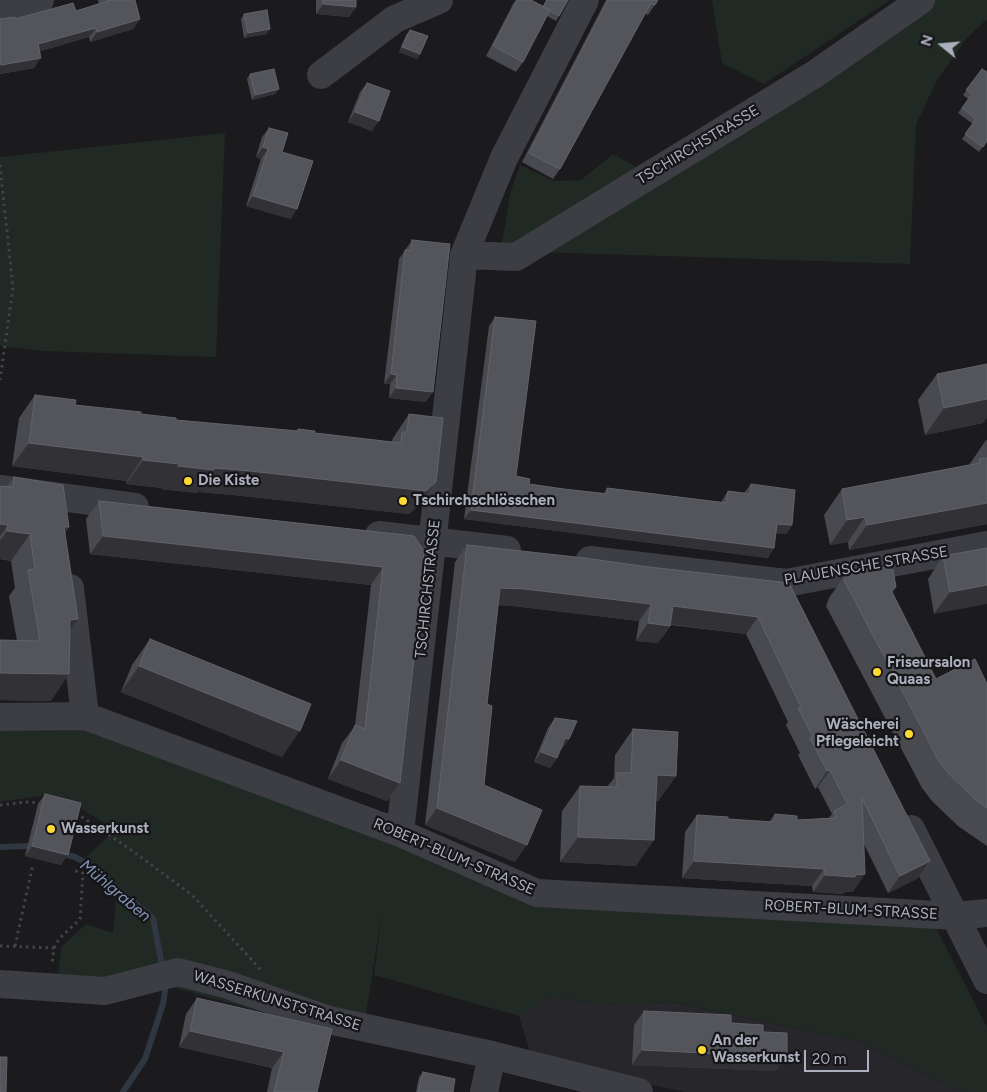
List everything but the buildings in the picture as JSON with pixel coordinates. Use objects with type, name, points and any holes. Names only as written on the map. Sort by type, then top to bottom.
[{"type":"street","points":[[0,11],[40,0]]},
{"type":"street","points":[[321,75],[395,19],[439,0]]},
{"type":"street","name":"TSCHIRCHSTRASSE","points":[[400,833],[464,256],[504,158],[585,0]]},
{"type":"street","name":"TSCHIRCHSTRASSE","points":[[464,256],[516,257],[799,84],[921,0]]},
{"type":"street","points":[[0,489],[61,508],[158,509]]},
{"type":"street","points":[[354,532],[531,553]]},
{"type":"street","name":"PLAUENSCHE STRASSE","points":[[570,558],[791,594],[987,545]]},
{"type":"street","points":[[68,566],[85,716]]},
{"type":"street","name":"ROBERT-BLUM-STRASSE","points":[[0,717],[85,716],[400,833],[537,893],[956,916],[987,913]]},
{"type":"street","points":[[901,809],[987,980]]},
{"type":"street","name":"WASSERKUNSTSTRASSE","points":[[0,984],[105,991],[178,972],[225,984],[329,1020],[492,1055],[639,1092]]},
{"type":"street","points":[[484,1092],[492,1055]]},
{"type":"path","points":[[0,165],[13,288],[0,380]]},
{"type":"path","points":[[0,805],[25,802],[46,804]]},
{"type":"path","points":[[70,810],[92,823],[192,895],[266,974]]},
{"type":"path","points":[[15,946],[33,864]]},
{"type":"path","points":[[49,987],[54,948],[59,939],[80,919],[84,873],[72,870]]},
{"type":"path","points":[[0,946],[54,948]]},
{"type":"shaded area","points":[[712,0],[890,0],[764,84],[722,63]]},
{"type":"shaded area","points":[[934,0],[987,0],[987,19],[966,39],[936,82],[916,125],[910,264],[537,252]]},
{"type":"shaded area","points":[[225,133],[216,357],[42,351],[0,346],[0,157]]},
{"type":"shaded area","points":[[613,154],[640,169],[514,250],[501,248],[511,190],[520,165],[554,181],[581,180]]},
{"type":"shaded area","points":[[84,726],[393,843],[537,903],[936,928],[987,1027],[987,1092],[963,1092],[856,1041],[672,1002],[600,1005],[553,996],[519,1016],[374,975],[382,912],[362,1040],[143,979],[58,980],[61,947],[86,924],[113,933],[116,897],[86,857],[115,830],[80,808],[47,795],[0,802],[0,727]]},
{"type":"shaded area","name":"An der Wasserkunst","points":[[553,996],[600,1005],[671,1002],[856,1041],[963,1092],[685,1092],[532,1059],[519,1016]]},
{"type":"waterway","name":"Mühlgraben","points":[[0,847],[28,846]]},
{"type":"waterway","name":"Mühlgraben","points":[[64,854],[86,863],[153,918],[162,966]]},
{"type":"waterway","name":"Mühlgraben","points":[[123,1092],[145,1059],[163,1004],[166,985]]},
{"type":"place","name":"Die Kiste","points":[[188,481]]},
{"type":"place","name":"Tschirchschlösschen","points":[[403,501]]},
{"type":"place","name":"Friseursalon Quaas","points":[[877,672]]},
{"type":"place","name":"Wäscherei Pflegeleicht","points":[[909,734]]},
{"type":"place","name":"Wasserkunst","points":[[51,829]]},
{"type":"place","name":"An der Wasserkunst","points":[[702,1050]]}]
